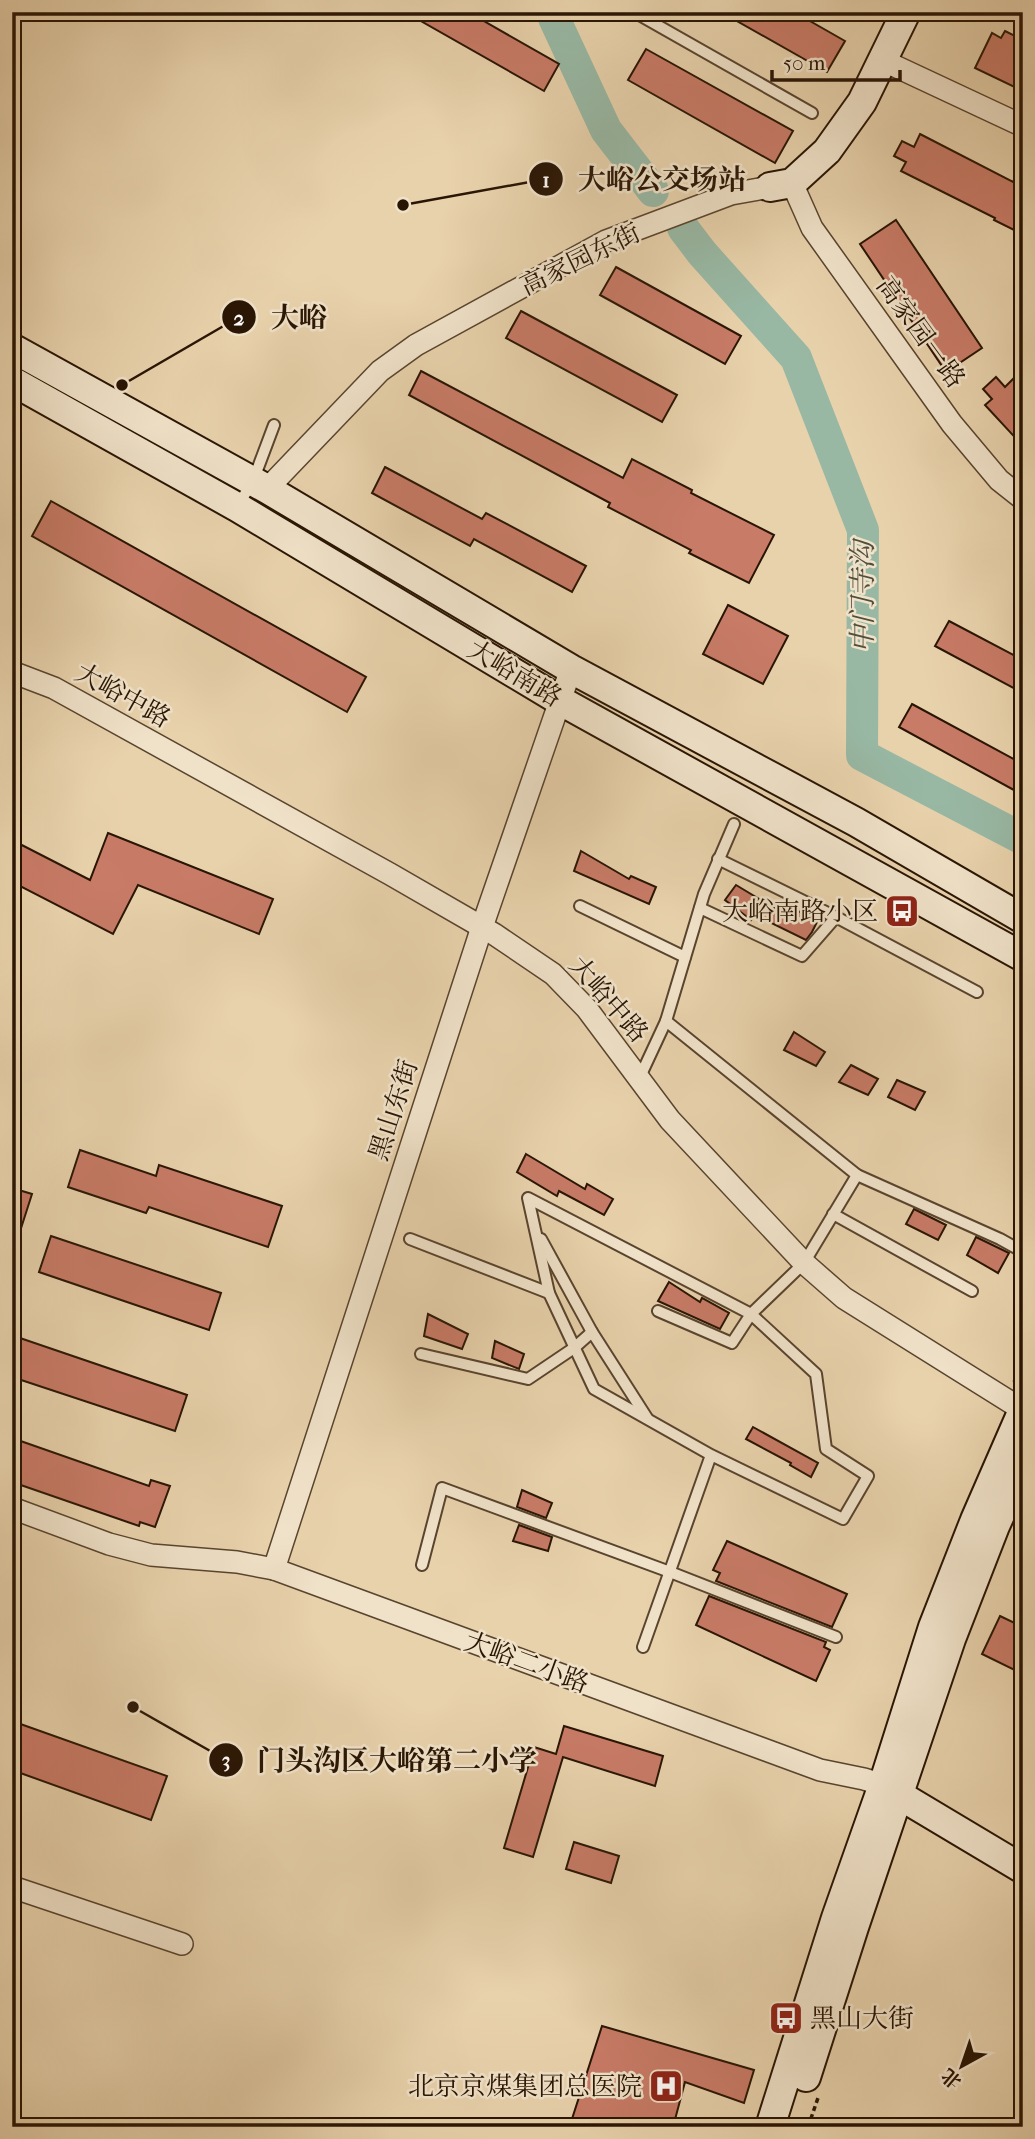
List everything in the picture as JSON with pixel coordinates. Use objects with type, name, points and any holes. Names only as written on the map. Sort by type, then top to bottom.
[{"type":"main road","points":[[781,185],[827,150],[862,102],[906,12]]},
{"type":"main road","name":"大峪南路","points":[[12,348],[260,485],[571,669],[856,822],[1023,919]]},
{"type":"main road","name":"大峪南路","points":[[12,381],[237,507],[559,700],[1023,957]]},
{"type":"main road","points":[[790,2127],[853,1927],[933,1627],[975,1520],[1023,1410]]},
{"type":"main road","points":[[770,2127],[836,1918],[891,1790],[995,1526],[1023,1464]]},
{"type":"main road","name":"大峪二小路","points":[[891,1790],[1023,1869]]},
{"type":"street","points":[[883,60],[1023,126]]},
{"type":"street","name":"高家园东街","points":[[260,485],[380,371],[416,345],[606,241],[731,194],[781,185]]},
{"type":"street","name":"高家园一路","points":[[781,185],[952,424],[999,480],[1023,499]]},
{"type":"street","name":"黑山东街","points":[[274,1569],[482,927],[571,669]]},
{"type":"street","name":"大峪中路","points":[[12,672],[54,688],[482,927],[553,974],[587,1009],[670,1120],[804,1263],[844,1298],[1023,1410]]},
{"type":"street","name":"大峪二小路","points":[[12,1508],[109,1544],[151,1555],[237,1562],[274,1569],[820,1770],[864,1779],[891,1790]]},
{"type":"street","points":[[12,1886],[182,1944]]},
{"type":"lane","points":[[634,12],[812,113]]},
{"type":"lane","points":[[237,507],[260,485],[274,425]]},
{"type":"lane","points":[[639,1079],[666,1021],[700,908],[734,824]]},
{"type":"lane","points":[[718,859],[836,917],[977,992]]},
{"type":"lane","points":[[580,906],[685,957]]},
{"type":"lane","points":[[700,908],[802,956],[836,917]]},
{"type":"lane","points":[[666,1021],[857,1175],[1020,1250]]},
{"type":"lane","points":[[658,1311],[732,1343],[751,1314],[804,1263],[857,1175]]},
{"type":"lane","points":[[528,1198],[751,1314],[816,1374],[826,1449],[868,1476],[843,1520],[711,1455],[594,1390],[549,1293],[535,1228],[528,1198]]},
{"type":"lane","points":[[833,1214],[972,1291]]},
{"type":"lane","points":[[535,1228],[592,1332],[649,1420]]},
{"type":"lane","points":[[410,1239],[549,1293]]},
{"type":"lane","points":[[421,1354],[528,1379],[574,1348],[592,1332]]},
{"type":"lane","points":[[643,1647],[711,1455]]},
{"type":"lane","points":[[422,1565],[442,1488],[836,1637]]},
{"type":"building","points":[[405,12],[468,12],[559,64],[544,91]]},
{"type":"building","points":[[721,12],[794,12],[845,41],[827,72]]},
{"type":"building","points":[[1005,31],[1023,40],[1023,91],[975,68],[992,33],[1001,38]]},
{"type":"building","points":[[646,49],[793,131],[775,163],[628,80]]},
{"type":"building","points":[[920,134],[1013,182],[1023,162],[1023,218],[1016,231],[901,171],[906,162],[894,156],[902,141],[914,147]]},
{"type":"building","points":[[896,220],[982,348],[946,372],[860,244]]},
{"type":"building","points":[[616,267],[741,336],[725,364],[600,295]]},
{"type":"building","points":[[521,311],[677,395],[662,422],[506,338]]},
{"type":"building","points":[[421,371],[623,478],[632,459],[692,490],[691,493],[774,535],[749,583],[689,553],[691,550],[608,507],[610,503],[409,395]]},
{"type":"building","points":[[996,377],[1005,387],[1015,377],[1023,385],[1023,446],[985,405],[992,399],[983,389]]},
{"type":"building","points":[[385,467],[482,519],[486,513],[586,566],[572,592],[474,539],[470,546],[372,493]]},
{"type":"building","points":[[51,501],[366,677],[347,712],[32,536]]},
{"type":"building","points":[[728,605],[788,636],[763,684],[703,654]]},
{"type":"building","points":[[949,621],[1023,660],[1023,693],[935,646]]},
{"type":"building","points":[[912,704],[1023,764],[1023,795],[899,727]]},
{"type":"building","points":[[108,833],[273,899],[259,934],[138,885],[113,934],[12,882],[12,840],[90,880]]},
{"type":"building","points":[[581,851],[629,879],[631,876],[656,887],[649,904],[574,871]]},
{"type":"building","points":[[736,885],[786,915],[791,908],[818,920],[812,932],[806,940],[755,915],[751,920],[725,900]]},
{"type":"building","points":[[794,1032],[825,1052],[816,1066],[784,1050]]},
{"type":"building","points":[[851,1065],[878,1079],[868,1095],[839,1082]]},
{"type":"building","points":[[897,1080],[925,1092],[915,1110],[888,1097]]},
{"type":"building","points":[[80,1150],[156,1176],[159,1165],[282,1206],[268,1247],[149,1207],[146,1213],[68,1187]]},
{"type":"building","points":[[526,1154],[585,1189],[587,1184],[613,1199],[604,1215],[559,1191],[557,1196],[517,1172]]},
{"type":"building","points":[[12,1188],[32,1194],[15,1247],[12,1247]]},
{"type":"building","points":[[914,1209],[946,1225],[938,1240],[906,1224]]},
{"type":"building","points":[[51,1236],[221,1293],[209,1330],[39,1272]]},
{"type":"building","points":[[976,1237],[1009,1253],[998,1273],[967,1255]]},
{"type":"building","points":[[669,1282],[700,1302],[702,1298],[729,1313],[720,1329],[658,1301]]},
{"type":"building","points":[[428,1314],[468,1334],[462,1349],[424,1336]]},
{"type":"building","points":[[17,1337],[187,1395],[175,1431],[12,1377],[12,1351]]},
{"type":"building","points":[[495,1341],[524,1354],[519,1369],[492,1358]]},
{"type":"building","points":[[753,1427],[818,1463],[811,1477],[746,1439]]},
{"type":"building","points":[[12,1438],[149,1486],[151,1480],[170,1486],[155,1527],[140,1522],[139,1526],[12,1482]]},
{"type":"building","points":[[522,1490],[552,1503],[546,1518],[517,1507]]},
{"type":"building","points":[[519,1525],[552,1537],[548,1551],[513,1541]]},
{"type":"building","points":[[727,1541],[847,1594],[832,1627],[716,1581],[720,1573],[713,1570]]},
{"type":"building","points":[[709,1596],[826,1642],[824,1647],[830,1650],[816,1681],[696,1625]]},
{"type":"building","points":[[1000,1616],[1023,1627],[1023,1674],[982,1654]]},
{"type":"building","points":[[12,1721],[167,1776],[151,1820],[12,1770]]},
{"type":"building","points":[[564,1726],[663,1756],[655,1786],[563,1757],[533,1857],[504,1848],[534,1747],[556,1754]]},
{"type":"building","points":[[574,1842],[619,1856],[611,1883],[566,1869]]},
{"type":"building","name":"北京京煤集团总医院","points":[[602,2026],[754,2070],[744,2103],[685,2082],[673,2127],[595,2127],[572,2119]]},
{"type":"waterway","name":"中门寺沟","points":[[555,12],[554,18],[606,130],[653,191]]},
{"type":"waterway","name":"中门寺沟","points":[[683,228],[796,358],[863,530],[862,755],[1023,839]]},
{"type":"place","name":"大峪公交场站","points":[[403,205]]},
{"type":"place","name":"大峪","points":[[122,385]]},
{"type":"place","name":"大峪南路小区","points":[[902,911]]},
{"type":"place","name":"门头沟区大峪第二小学","points":[[133,1707]]},
{"type":"place","name":"黑山大街","points":[[786,2018]]},
{"type":"place","name":"北京京煤集团总医院","points":[[666,2086]]}]
